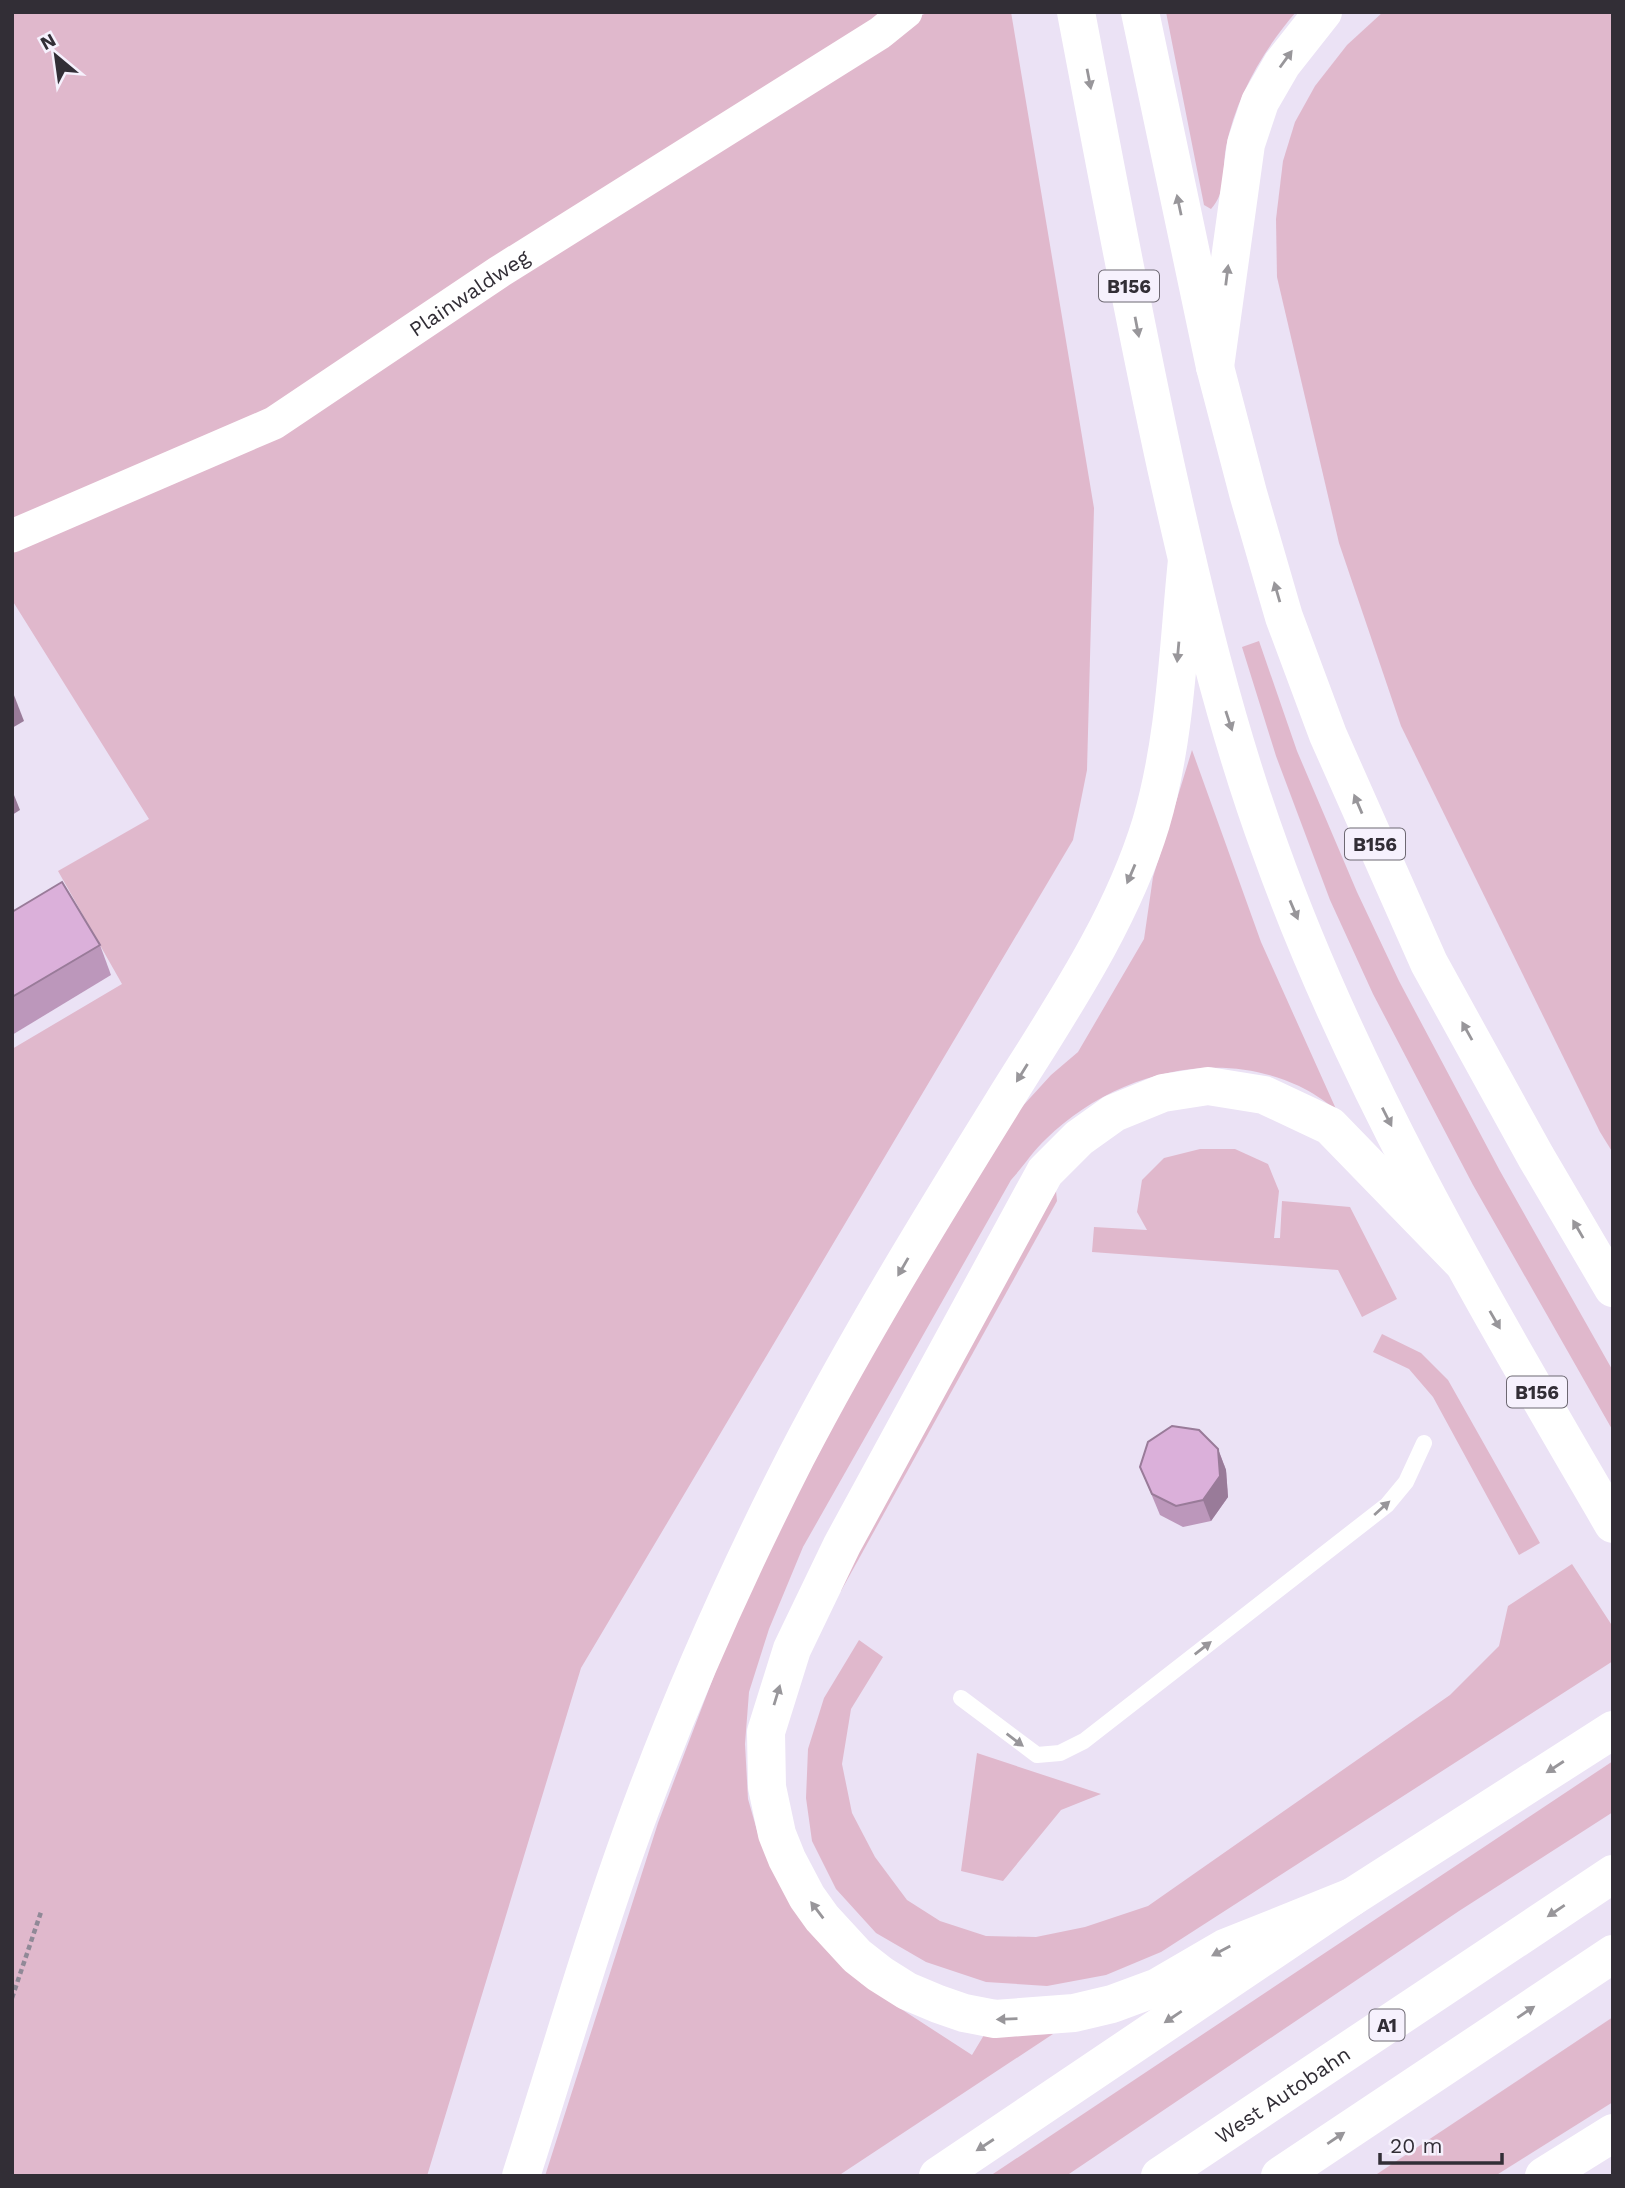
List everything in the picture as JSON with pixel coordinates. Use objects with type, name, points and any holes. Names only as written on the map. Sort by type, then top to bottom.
[{"type":"main road","name":"B156","points":[[1076,12],[1144,366],[1186,560],[1220,695],[1269,846],[1345,1033],[1461,1261],[1613,1524]]},
{"type":"main road","name":"B156","points":[[1140,12],[1215,367],[1284,617],[1328,735],[1429,963],[1613,1288]]},
{"type":"main road","points":[[1215,367],[1246,144],[1260,102],[1282,64],[1323,12]]},
{"type":"main road","points":[[521,2176],[644,1800],[705,1649],[751,1545],[848,1360],[1083,971],[1114,914],[1134,869],[1151,824],[1169,740],[1186,560]]},
{"type":"main road","points":[[1352,1897],[1225,1948],[1157,1987],[1112,2004],[1036,2018],[995,2020],[964,2013],[907,1991],[880,1974],[839,1938],[807,1896],[777,1834],[767,1787],[766,1732],[792,1649],[842,1545],[1045,1172],[1079,1138],[1114,1113],[1163,1093],[1208,1086],[1264,1095],[1330,1126],[1461,1261]]},
{"type":"main road","points":[[938,2176],[1352,1897],[1613,1730]]},
{"type":"main road","name":"West Autobahn","points":[[1160,2176],[1613,1874]]},
{"type":"main road","points":[[1280,2176],[1613,1954]]},
{"type":"main road","points":[[1544,2176],[1613,2133]]},
{"type":"street","name":"Plainwaldweg","points":[[12,536],[274,423],[499,272],[880,33],[906,12]]},
{"type":"lane","points":[[961,1698],[1037,1755],[1060,1753],[1084,1741],[1387,1505],[1406,1482],[1424,1443]]},
{"type":"path","points":[[12,1998],[41,1912]]},
{"type":"shaded area","points":[[12,12],[906,12],[883,32],[929,12],[1011,12],[1094,508],[1087,770],[1073,840],[581,1668],[427,2176],[12,2176],[12,1049],[122,984],[58,871],[149,819],[12,600]]},
{"type":"shaded area","points":[[1166,12],[1296,12],[1262,58],[1244,92],[1226,147],[1222,188],[1211,209],[1204,205]]},
{"type":"shaded area","points":[[1383,12],[1613,12],[1613,1153],[1600,1132],[1401,726],[1339,543],[1277,277],[1276,219],[1283,161],[1295,122],[1315,86],[1347,45]]},
{"type":"shaded area","points":[[1259,641],[1297,751],[1357,892],[1399,981],[1500,1171],[1613,1371],[1613,1431],[1473,1185],[1373,994],[1330,900],[1276,756],[1242,647]]},
{"type":"shaded area","points":[[1192,750],[1261,942],[1336,1109],[1304,1088],[1266,1074],[1233,1068],[1199,1068],[1132,1084],[1101,1098],[1072,1117],[1041,1144],[1011,1180],[803,1547],[769,1629],[749,1692],[745,1744],[748,1799],[760,1841],[861,1983],[972,2055],[987,2030],[1021,2035],[1053,2034],[838,2176],[545,2176],[658,1823],[726,1644],[777,1533],[874,1348],[1020,1109],[1051,1075],[1078,1052],[1144,939],[1153,877]]},
{"type":"shaded area","points":[[1200,1149],[1235,1149],[1268,1164],[1279,1191],[1274,1238],[1280,1238],[1282,1201],[1350,1207],[1397,1299],[1362,1317],[1338,1270],[1092,1252],[1094,1227],[1147,1230],[1137,1212],[1142,1180],[1164,1158]]},
{"type":"shaded area","points":[[1056,1191],[1057,1201],[841,1591],[839,1567]]},
{"type":"shaded area","points":[[1382,1334],[1421,1353],[1448,1380],[1540,1543],[1519,1555],[1433,1397],[1409,1369],[1373,1352]]},
{"type":"shaded area","points":[[1572,1564],[1613,1627],[1613,1661],[1161,1952],[1106,1975],[1047,1986],[986,1982],[926,1962],[876,1933],[836,1889],[812,1841],[806,1798],[808,1749],[824,1698],[859,1640],[883,1657],[851,1709],[842,1764],[852,1813],[875,1857],[907,1900],[940,1921],[986,1936],[1036,1937],[1085,1927],[1148,1906],[1450,1695],[1499,1646],[1508,1606]]},
{"type":"shaded area","points":[[977,1753],[1101,1794],[1061,1810],[1003,1881],[961,1871]]},
{"type":"shaded area","points":[[1613,1761],[1613,1812],[1459,1911],[1066,2176],[990,2176]]},
{"type":"shaded area","points":[[1613,2017],[1613,2102],[1495,2176],[1374,2176]]},
{"type":"building","points":[[62,882],[100,945],[12,997],[12,912]]},
{"type":"building","points":[[1172,1426],[1199,1430],[1218,1449],[1220,1476],[1203,1500],[1176,1506],[1152,1494],[1140,1467],[1148,1442]]}]
